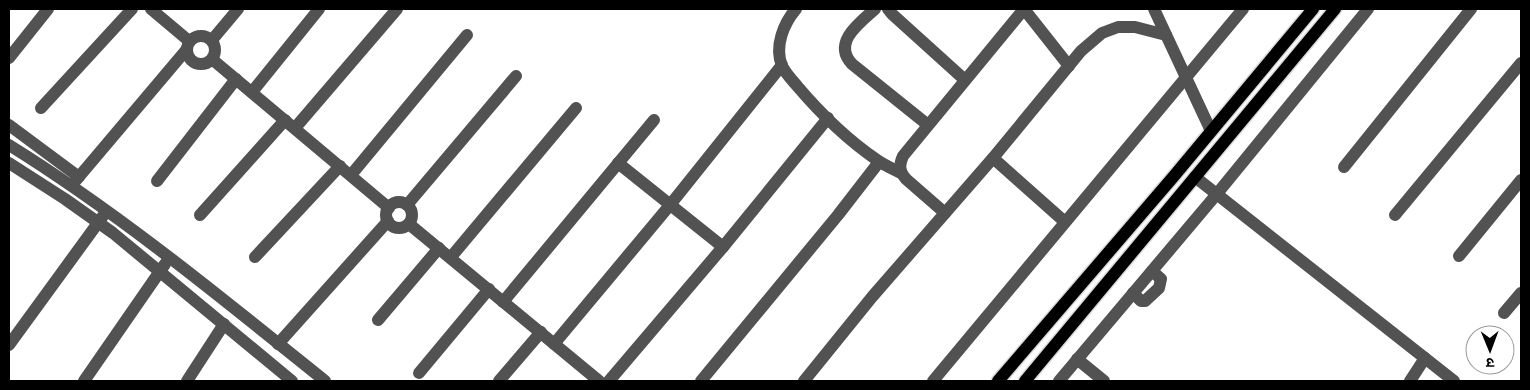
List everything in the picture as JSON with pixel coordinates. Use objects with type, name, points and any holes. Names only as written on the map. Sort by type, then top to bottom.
[{"type":"main road","points":[[998,381],[1313,9]]},
{"type":"main road","points":[[1025,381],[1334,9]]},
{"type":"street","points":[[9,58],[48,9]]},
{"type":"street","points":[[41,108],[132,9]]},
{"type":"street","points":[[76,181],[188,45],[197,36],[212,40],[216,50],[213,60],[205,64],[195,63],[188,57],[188,45],[151,9]]},
{"type":"street","points":[[212,40],[238,9]]},
{"type":"street","points":[[252,92],[319,9]]},
{"type":"street","points":[[295,128],[397,9]]},
{"type":"street","points":[[796,9],[789,17],[781,39],[782,65],[791,78],[828,118],[863,150],[901,173],[946,213]]},
{"type":"street","points":[[875,9],[859,23],[848,37],[844,46],[845,56],[852,64],[928,125]]},
{"type":"street","points":[[888,9],[965,80]]},
{"type":"street","points":[[901,173],[900,164],[903,156],[1024,9],[1069,66]]},
{"type":"street","points":[[1154,9],[1211,131]]},
{"type":"street","points":[[934,381],[1242,9]]},
{"type":"street","points":[[1059,381],[1216,195],[1368,9]]},
{"type":"street","points":[[1344,166],[1471,9]]},
{"type":"street","points":[[804,381],[872,297],[993,158],[1081,51],[1102,33],[1118,27],[1135,27],[1166,35]]},
{"type":"street","points":[[350,176],[468,35]]},
{"type":"street","points":[[213,60],[389,208]]},
{"type":"street","points":[[1395,215],[1521,63]]},
{"type":"street","points":[[554,344],[670,205],[782,65]]},
{"type":"street","points":[[407,205],[516,76]]},
{"type":"street","points":[[157,180],[236,79]]},
{"type":"street","points":[[451,258],[576,108]]},
{"type":"street","points":[[609,381],[723,247],[828,118]]},
{"type":"street","points":[[200,215],[285,120]]},
{"type":"street","points":[[503,302],[654,120]]},
{"type":"street","points":[[9,125],[76,181],[107,210],[325,381]]},
{"type":"street","points":[[9,144],[76,181]]},
{"type":"street","points":[[993,158],[1065,222]]},
{"type":"street","points":[[701,381],[880,162]]},
{"type":"street","points":[[618,163],[723,247]]},
{"type":"street","points":[[9,164],[98,222],[292,381]]},
{"type":"street","points":[[255,257],[340,166]]},
{"type":"street","points":[[1195,178],[1454,381]]},
{"type":"street","points":[[1459,256],[1521,180]]},
{"type":"street","points":[[398,202],[407,205],[412,214],[409,224],[404,228],[391,225],[388,221],[387,213],[389,208],[398,202]]},
{"type":"street","points":[[9,345],[107,210]]},
{"type":"street","points":[[278,344],[388,221]]},
{"type":"street","points":[[409,224],[599,381]]},
{"type":"street","points":[[378,320],[439,248]]},
{"type":"street","points":[[84,381],[169,258]]},
{"type":"street","points":[[419,373],[488,289]]},
{"type":"street","points":[[1504,313],[1521,293]]},
{"type":"street","points":[[188,381],[224,324]]},
{"type":"street","points":[[498,381],[541,332]]},
{"type":"street","points":[[1410,381],[1424,358]]},
{"type":"street","points":[[1077,359],[1104,381]]}]
